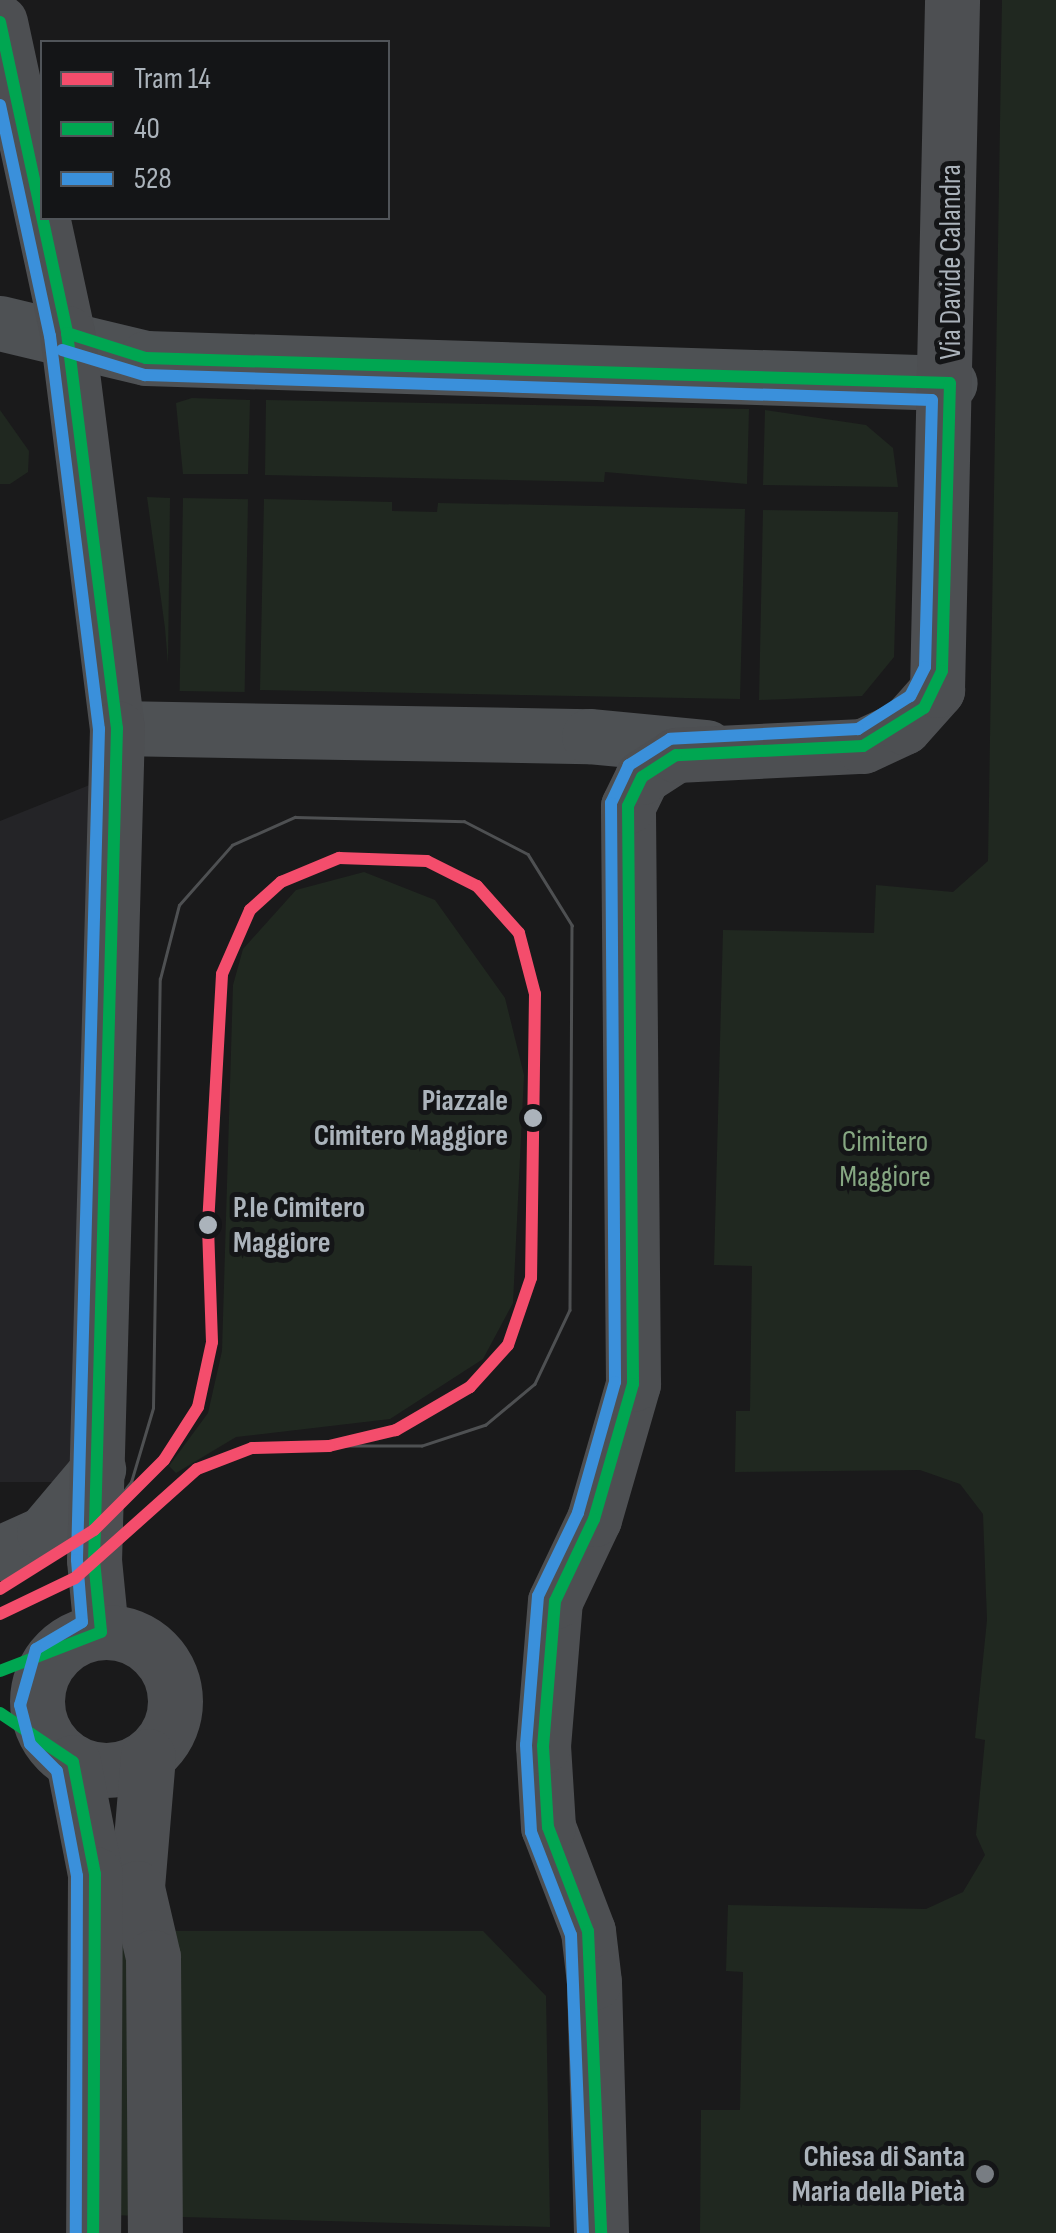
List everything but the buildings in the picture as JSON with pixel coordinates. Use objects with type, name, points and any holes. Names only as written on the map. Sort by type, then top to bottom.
[{"type":"main road","name":"Via Davide Calandra","points":[[706,747],[863,746],[904,727],[936,690],[950,383],[952,0]]},
{"type":"main road","points":[[0,22],[40,208]]},
{"type":"main road","points":[[43,220],[67,333],[118,728],[98,1470],[81,1640],[38,1690],[39,1736],[96,1874],[92,2233]]},
{"type":"main road","points":[[602,2233],[588,1931],[548,1827],[551,1634],[633,1384],[628,806],[655,766],[706,747]]},
{"type":"main road","points":[[0,1671],[81,1640],[152,1648],[173,1683],[172,1723],[148,1756],[119,1769],[39,1736]]},
{"type":"main road","points":[[148,1756],[137,1872],[153,1957],[155,2233]]},
{"type":"street","points":[[0,323],[67,333],[146,358],[950,383]]},
{"type":"street","points":[[118,728],[589,736],[706,747]]},
{"type":"street","points":[[0,1554],[44,1533],[98,1470]]},
{"type":"shaded area","points":[[112,776],[95,1424],[62,1482],[0,1482],[0,821]]},
{"type":"green space","name":"Cimitero Maggiore","points":[[1002,0],[1056,0],[1056,2233],[700,2233],[701,2110],[740,2110],[743,1972],[726,1971],[728,1905],[926,1909],[963,1892],[985,1855],[976,1835],[985,1740],[975,1738],[987,1620],[983,1514],[960,1484],[920,1470],[735,1472],[736,1411],[750,1411],[752,1266],[714,1265],[723,930],[874,933],[876,885],[953,892],[988,861]]},
{"type":"green space","points":[[192,398],[250,400],[248,474],[183,474],[176,403]]},
{"type":"green space","points":[[266,400],[749,409],[747,484],[605,472],[604,482],[265,475]]},
{"type":"green space","points":[[0,410],[29,451],[28,472],[10,484],[0,484]]},
{"type":"green space","points":[[765,410],[866,425],[893,448],[898,487],[763,485]]},
{"type":"green space","points":[[147,497],[170,498],[168,664],[165,628]]},
{"type":"green space","points":[[183,498],[248,499],[245,692],[180,691]]},
{"type":"green space","points":[[264,499],[392,502],[392,511],[437,512],[438,503],[745,509],[740,699],[260,690]]},
{"type":"green space","points":[[763,510],[898,512],[894,657],[862,696],[759,700]]},
{"type":"green space","points":[[364,872],[435,900],[505,998],[524,1075],[513,1303],[483,1359],[390,1419],[236,1437],[176,1473],[169,1466],[208,1413],[222,1351],[233,985],[243,949],[296,890]]},
{"type":"green space","points":[[102,1931],[483,1931],[546,1996],[550,2227],[108,2215]]},
{"type":"tram line","points":[[94,1530],[131,1482],[153,1408],[160,979],[179,905],[232,845],[295,817],[464,821],[528,854],[572,925],[570,1310],[535,1384],[486,1425],[422,1446],[329,1446]]},
{"type":"tram line","name":"14","points":[[0,1589],[94,1530],[164,1460],[198,1407],[212,1342],[208,1225],[222,974],[250,910],[281,882],[339,858],[427,861],[477,886],[519,933],[535,994],[531,1278],[508,1345],[470,1387],[396,1430],[329,1446],[252,1448],[197,1469],[75,1578],[0,1614]]},
{"type":"transit line","name":"40","points":[[0,22],[40,208]]},
{"type":"transit line","name":"528","points":[[0,105],[50,336],[99,729],[77,1560],[82,1622],[36,1649],[20,1705],[30,1744],[57,1771],[77,1876],[76,2233]]},
{"type":"transit line","name":"40","points":[[0,1671],[101,1632],[94,1560],[117,728],[67,333],[43,220]]},
{"type":"transit line","name":"40","points":[[67,333],[146,358],[950,383],[942,671],[924,708],[863,746],[676,755],[642,777],[628,806],[633,1384],[594,1519],[555,1601],[543,1746],[548,1827],[588,1931],[601,2233]]},
{"type":"transit line","name":"528","points":[[62,350],[145,375],[932,400],[925,667],[910,696],[858,729],[670,739],[629,765],[611,803],[615,1382],[578,1513],[538,1596],[526,1745],[531,1832],[571,1935],[583,2233]]},
{"type":"transit line","name":"40","points":[[0,1713],[73,1762],[95,1874],[93,2233]]},
{"type":"place","name":"Piazzale Cimitero Maggiore","points":[[533,1118]]},
{"type":"place","name":"P.le Cimitero Maggiore","points":[[208,1225]]},
{"type":"place","name":"Chiesa di Santa Maria della Pietà","points":[[985,2174]]}]
